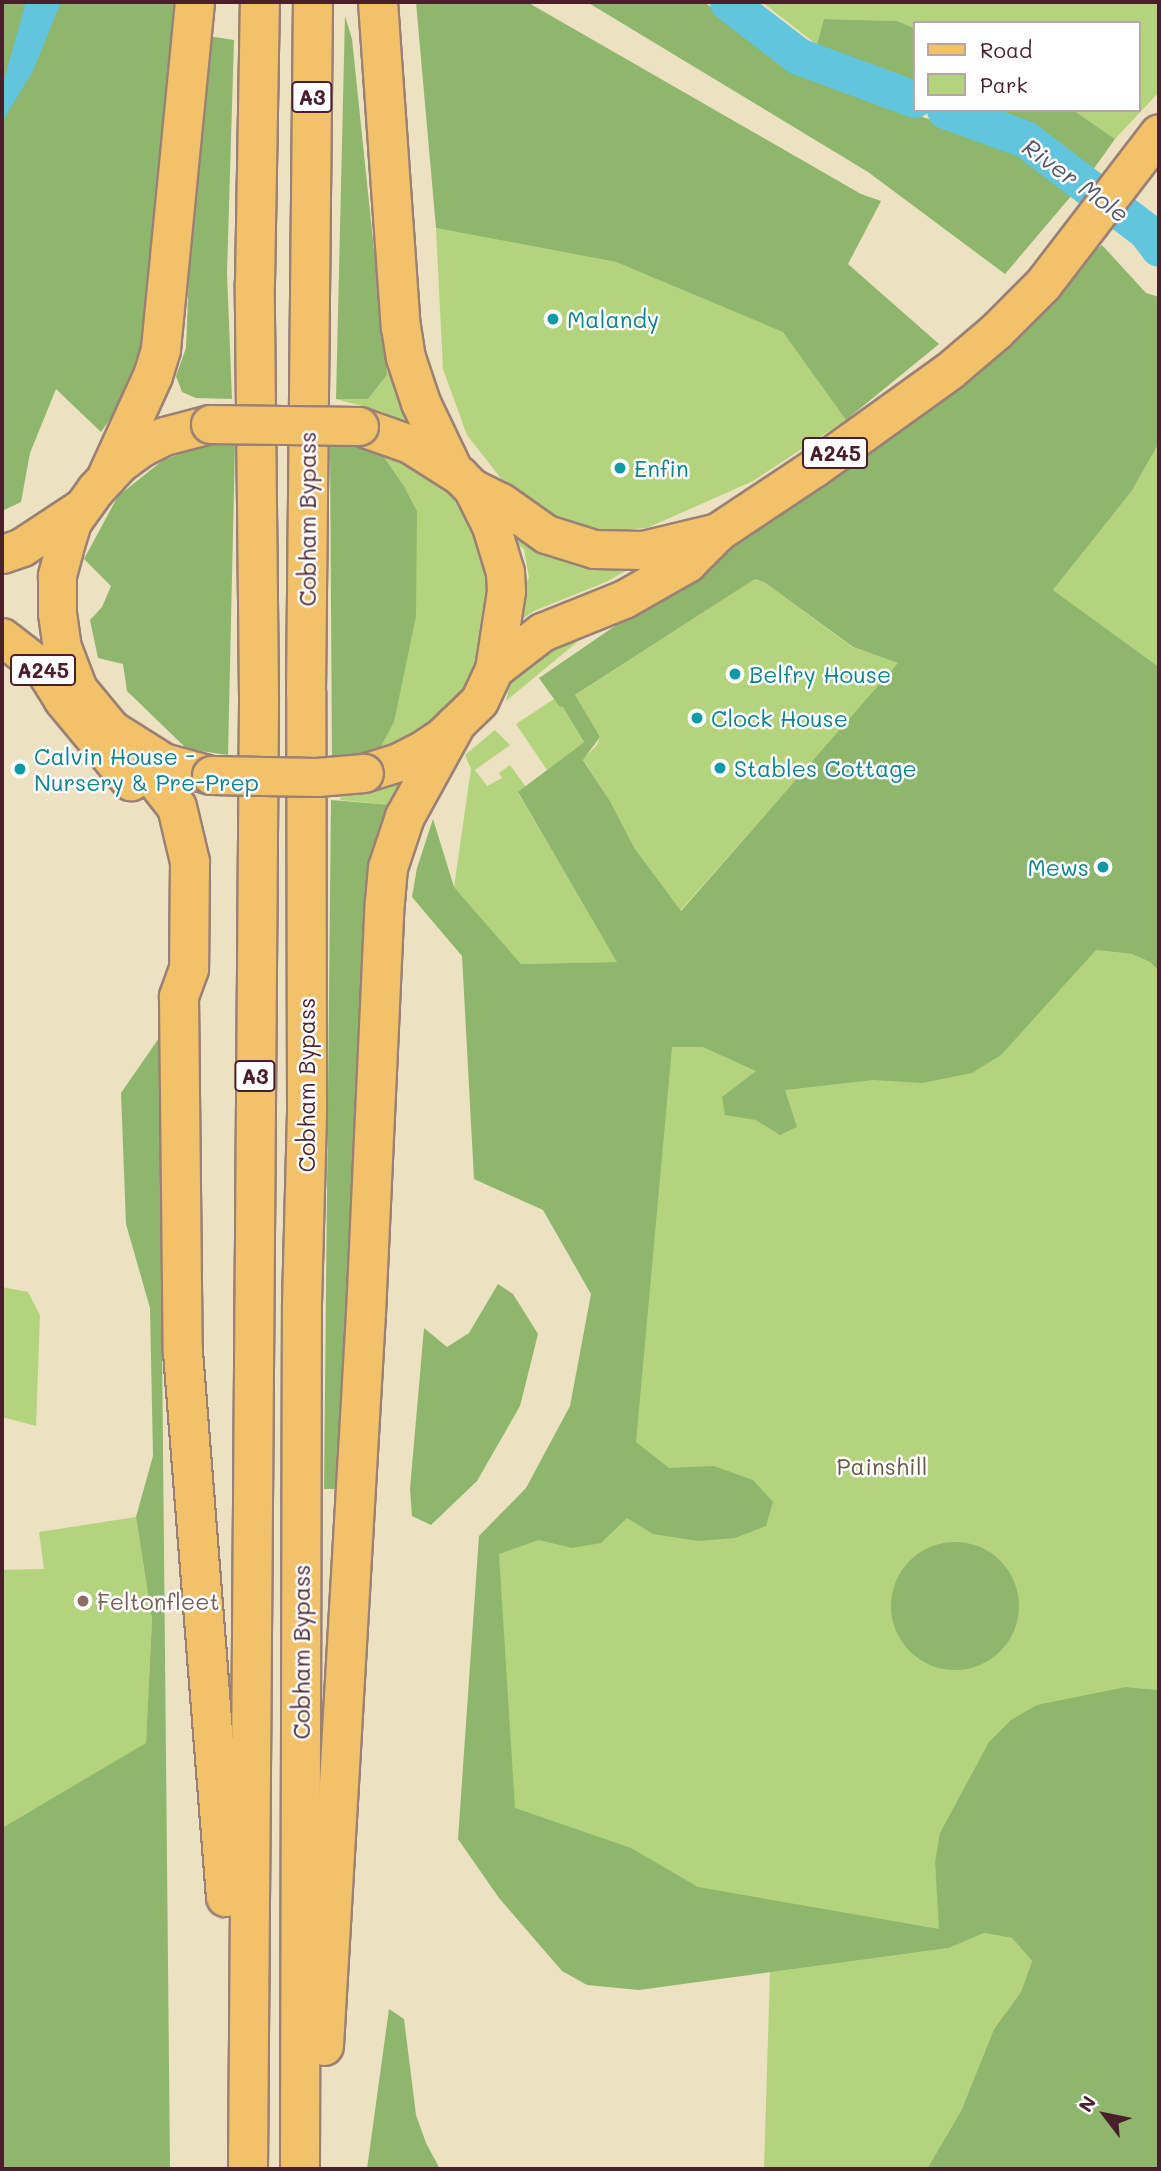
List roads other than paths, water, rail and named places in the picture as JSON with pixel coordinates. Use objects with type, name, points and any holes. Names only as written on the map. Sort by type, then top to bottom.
[{"type":"highway","points":[[107,477],[149,387],[161,349],[195,2]]},
{"type":"highway","name":"A3","points":[[248,2160],[258,697],[255,283],[260,2]]},
{"type":"highway","name":"Cobham Bypass","points":[[300,2169],[302,1318],[306,1109],[306,692],[313,2]]},
{"type":"highway","points":[[378,2],[401,327],[406,358],[421,403],[462,478]]},
{"type":"highway","points":[[47,673],[63,699],[142,794],[161,832],[170,864],[170,943],[178,997],[183,1352],[248,2160]]},
{"type":"highway","points":[[307,2169],[323,2080],[366,1314],[386,890],[393,848],[405,817],[455,726]]},
{"type":"highway","points":[[124,740],[168,793],[177,807],[184,831],[190,862],[188,969],[178,997]]},
{"type":"main road","name":"A245","points":[[494,669],[542,632],[624,599],[687,563],[719,531],[814,468],[949,371],[1020,309],[1062,262],[1157,135]]},
{"type":"main road","points":[[210,424],[359,426],[403,441],[462,478],[491,526],[505,572],[505,608],[494,669],[479,701],[455,726],[416,753],[364,773],[317,777],[211,775],[170,765],[124,740],[85,701],[62,647],[57,613],[57,576],[72,522],[107,477],[142,447],[164,436],[210,424]]},
{"type":"main road","name":"A245","points":[[462,478],[546,534],[594,549],[643,550],[719,531]]},
{"type":"main road","points":[[2,554],[22,547],[81,508]]},
{"type":"main road","name":"A245","points":[[2,637],[85,701]]},
{"type":"water","points":[[26,2],[61,2],[33,71],[2,122],[2,87]]},
{"type":"waterway","name":"River Mole","points":[[728,2],[798,56],[912,98]]},
{"type":"waterway","name":"River Mole","points":[[951,112],[1025,139],[1146,231],[1159,248]]},
{"type":"place","name":"Malandy","points":[[553,319]]},
{"type":"place","name":"Enfin","points":[[620,468]]},
{"type":"place","name":"Belfry House","points":[[735,674]]},
{"type":"place","name":"Clock House","points":[[697,718]]},
{"type":"place","name":"Stables Cottage","points":[[720,768]]},
{"type":"place","name":"Calvin House - Nursery & Pre-Prep","points":[[20,769]]},
{"type":"place","name":"Mews","points":[[1103,867]]},
{"type":"place","name":"Feltonfleet","points":[[83,1601]]},
{"type":"park label","name":"Painshill","points":[[882,1466]]}]
